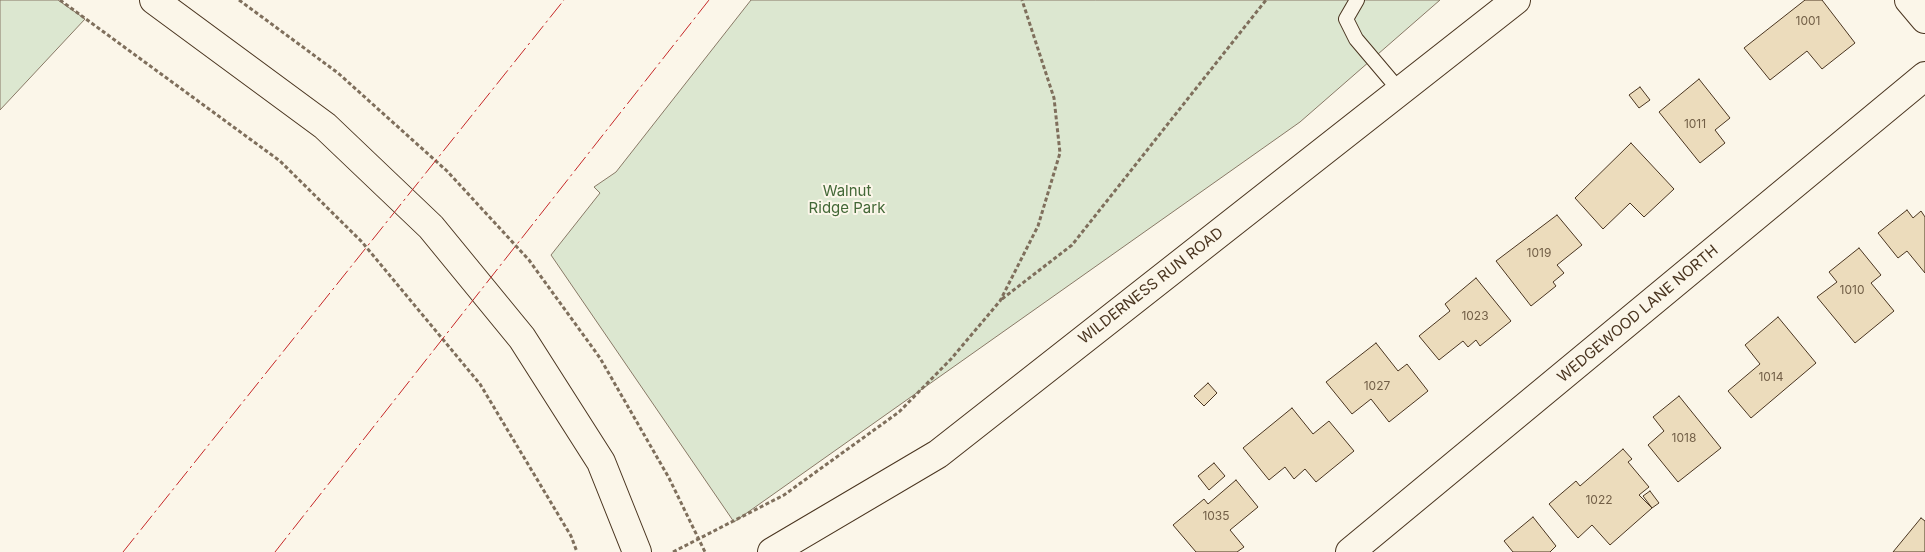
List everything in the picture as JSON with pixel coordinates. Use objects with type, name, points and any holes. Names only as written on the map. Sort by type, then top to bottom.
[{"type":"street","points":[[154,0],[325,126],[430,227],[522,338],[601,462],[637,552]]},
{"type":"street","name":"WILDERNESS RUN ROAD","points":[[772,552],[938,454],[1516,0]]},
{"type":"street","points":[[1909,0],[1925,19]]},
{"type":"street","name":"WEDGEWOOD LANE NORTH","points":[[1350,552],[1925,76]]},
{"type":"lane","points":[[1357,0],[1346,19],[1356,39],[1400,91]]},
{"type":"path","points":[[60,0],[280,161],[362,242],[480,384],[571,536],[577,552]]},
{"type":"path","points":[[239,0],[338,73],[447,171],[529,260],[600,358],[669,478],[705,552]]},
{"type":"path","points":[[1000,301],[1038,226],[1060,153],[1054,98],[1022,0]]},
{"type":"path","points":[[673,552],[784,495],[899,412],[951,360],[1000,301],[1072,245],[1266,0]]},
{"type":"green space","points":[[0,0],[58,0],[85,19],[0,110]]},
{"type":"green space","name":"Walnut Ridge Park","points":[[751,0],[1440,0],[1300,122],[734,522],[551,255],[600,193],[594,187],[616,172]]},
{"type":"building","points":[[1805,0],[1822,0],[1855,43],[1822,69],[1807,51],[1770,80],[1744,48]]},
{"type":"building","points":[[1699,79],[1730,118],[1715,130],[1725,143],[1700,163],[1659,112]]},
{"type":"building","points":[[1640,87],[1650,100],[1639,108],[1629,95]]},
{"type":"building","points":[[1631,143],[1674,189],[1644,217],[1630,203],[1603,229],[1575,198]]},
{"type":"building","points":[[1907,210],[1913,218],[1921,211],[1925,217],[1925,273],[1907,251],[1898,258],[1878,233]]},
{"type":"building","points":[[1557,215],[1582,245],[1557,265],[1564,273],[1553,282],[1556,286],[1531,306],[1496,261]]},
{"type":"building","points":[[1859,248],[1881,275],[1871,283],[1894,311],[1855,343],[1817,297],[1837,282],[1829,272]]},
{"type":"building","points":[[1476,278],[1511,321],[1480,346],[1476,340],[1468,347],[1463,341],[1439,360],[1419,336],[1450,311],[1445,304]]},
{"type":"building","points":[[1778,317],[1816,363],[1751,418],[1728,391],[1760,364],[1745,345]]},
{"type":"building","points":[[1376,343],[1398,371],[1407,364],[1428,391],[1389,422],[1371,399],[1352,414],[1326,382]]},
{"type":"building","points":[[1208,383],[1217,393],[1204,406],[1194,396]]},
{"type":"building","points":[[1679,396],[1721,448],[1678,482],[1648,445],[1664,431],[1653,417]]},
{"type":"building","points":[[1292,408],[1313,434],[1329,421],[1354,451],[1316,482],[1305,469],[1294,479],[1285,467],[1269,480],[1243,448]]},
{"type":"building","points":[[1623,449],[1632,459],[1628,462],[1649,487],[1639,495],[1652,508],[1610,545],[1592,525],[1578,538],[1549,504],[1576,481],[1580,486]]},
{"type":"building","points":[[1214,463],[1225,476],[1209,490],[1198,476]]},
{"type":"building","points":[[1236,480],[1258,507],[1230,530],[1244,547],[1237,552],[1196,552],[1173,525],[1204,499],[1208,504]]},
{"type":"building","points":[[1650,491],[1659,503],[1652,508],[1643,496]]},
{"type":"building","points":[[1533,517],[1556,546],[1550,552],[1513,552],[1504,541]]},
{"type":"building","points":[[1921,518],[1925,521],[1925,552],[1893,552]]},
{"type":"power","points":[[123,552],[564,0]]},
{"type":"power","points":[[275,552],[709,0]]}]
